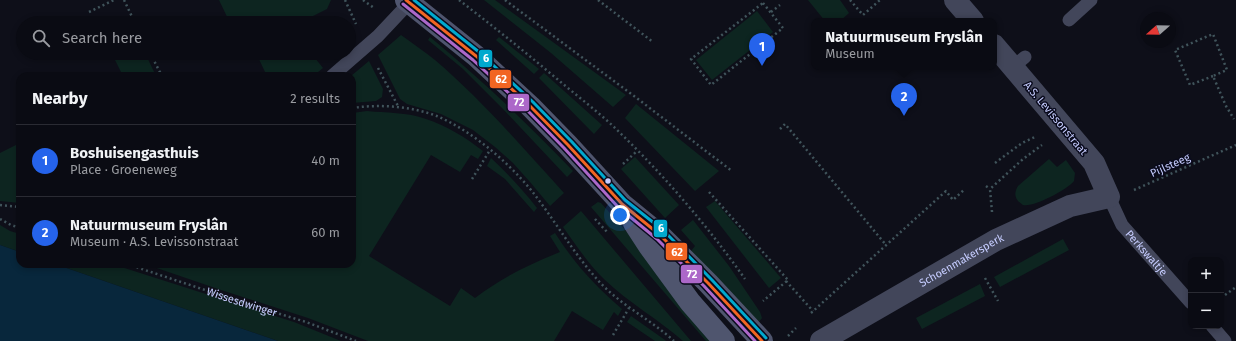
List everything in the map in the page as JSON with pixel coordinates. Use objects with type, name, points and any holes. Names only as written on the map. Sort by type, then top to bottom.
[{"type":"main road","points":[[409,1],[476,56],[530,106],[622,204],[660,235],[762,341]]},
{"type":"main road","points":[[622,204],[649,246],[690,302],[724,341]]},
{"type":"street","points":[[955,0],[970,18]]},
{"type":"street","name":"A.S. Levissonstraat","points":[[997,47],[1019,62],[1064,129],[1094,163],[1109,197]]},
{"type":"street","name":"Schoenmakersperk","points":[[821,341],[996,240],[1070,206],[1109,197]]},
{"type":"lane","points":[[1069,20],[1091,0]]},
{"type":"lane","points":[[356,55],[378,36],[409,1]]},
{"type":"lane","points":[[337,72],[350,60]]},
{"type":"lane","name":"Perkswaltje","points":[[1109,197],[1122,225],[1188,299]]},
{"type":"lane","points":[[1215,329],[1225,341]]},
{"type":"path","points":[[89,12],[114,0]]},
{"type":"path","points":[[124,0],[132,16]]},
{"type":"path","points":[[459,0],[513,41],[612,126],[690,209],[745,280]]},
{"type":"path","points":[[505,0],[732,171]]},
{"type":"path","points":[[598,0],[653,42]]},
{"type":"path","points":[[850,0],[863,15],[880,0]]},
{"type":"path","points":[[763,3],[771,13],[783,28],[711,85],[691,59],[763,3]]},
{"type":"path","points":[[771,13],[780,5]]},
{"type":"path","points":[[1213,34],[1227,70],[1213,76],[1190,85],[1175,50],[1213,34]]},
{"type":"path","points":[[154,60],[160,72]]},
{"type":"path","points":[[1213,76],[1226,106],[1234,119]]},
{"type":"path","points":[[356,107],[398,106],[438,117],[464,131],[490,150],[530,189],[571,247],[597,280],[629,308],[674,341]]},
{"type":"path","points":[[780,129],[785,124],[886,245]]},
{"type":"path","points":[[995,163],[1022,143],[1064,129]]},
{"type":"path","points":[[990,190],[1023,159],[1064,129]]},
{"type":"path","name":"Pijlsteeg","points":[[1109,197],[1121,196],[1236,145]]},
{"type":"path","points":[[472,180],[490,150]]},
{"type":"path","points":[[620,167],[637,151]]},
{"type":"path","points":[[986,186],[990,190],[996,240]]},
{"type":"path","points":[[808,315],[946,191],[953,200],[965,189]]},
{"type":"path","points":[[709,192],[788,280],[786,281],[813,311]]},
{"type":"path","points":[[0,204],[16,206]]},
{"type":"path","points":[[593,216],[608,234]]},
{"type":"path","points":[[0,219],[16,227]]},
{"type":"path","name":"Wissesdwinger","points":[[139,268],[306,322],[356,341]]},
{"type":"path","points":[[761,303],[786,281]]},
{"type":"path","points":[[1224,296],[1236,287]]},
{"type":"path","points":[[613,335],[629,308]]},
{"type":"path","points":[[788,336],[799,324]]},
{"type":"path","points":[[783,331],[792,341]]},
{"type":"green space","points":[[219,0],[331,0],[327,9],[313,16],[227,16]]},
{"type":"green space","points":[[484,0],[495,0],[626,95],[613,107],[551,53]]},
{"type":"green space","points":[[808,0],[840,0],[849,13],[843,18],[823,18]]},
{"type":"green space","points":[[757,11],[773,32],[712,80],[696,60]]},
{"type":"green space","points":[[401,35],[435,60],[469,91],[564,193],[550,206],[513,163],[473,130],[441,114],[407,104],[400,99],[378,55]]},
{"type":"green space","points":[[430,37],[504,102],[573,171],[567,177],[463,69],[428,40]]},
{"type":"green space","points":[[499,37],[539,69],[534,74],[496,40]]},
{"type":"green space","points":[[115,60],[148,60],[154,72],[121,72]]},
{"type":"green space","points":[[259,60],[317,60],[323,68],[318,72],[265,72]]},
{"type":"green space","points":[[369,61],[383,89],[382,97],[376,101],[356,103],[356,72]]},
{"type":"green space","points":[[544,73],[602,125],[594,134],[539,78]]},
{"type":"green space","points":[[636,104],[719,171],[695,191],[625,118]]},
{"type":"green space","points":[[367,111],[404,114],[426,119],[456,132],[483,151],[478,159],[471,155],[460,172],[431,155],[369,256],[450,306],[461,288],[475,298],[516,272],[560,252],[550,236],[555,233],[570,255],[586,274],[622,309],[618,316],[614,312],[603,330],[572,311],[554,341],[368,341],[308,318],[157,268],[356,268],[356,112]]},
{"type":"green space","points":[[16,145],[16,203],[0,201],[0,153]]},
{"type":"green space","points":[[635,157],[679,205],[665,218],[621,169]]},
{"type":"green space","points":[[491,158],[532,201],[537,208],[534,212],[505,179],[487,166]]},
{"type":"green space","points":[[1049,159],[1057,167],[1066,160],[1075,173],[1074,181],[1065,189],[1042,201],[1034,204],[1023,205],[1018,201],[1015,195],[1018,186]]},
{"type":"green space","points":[[715,201],[781,278],[769,288],[706,207]]},
{"type":"green space","points":[[598,202],[601,203],[641,248],[710,341],[706,341],[591,207]]},
{"type":"green space","points":[[581,211],[691,341],[683,341],[664,325],[634,304],[605,280],[583,255],[563,227]]},
{"type":"green space","points":[[693,220],[729,266],[760,312],[762,318],[758,323],[688,255],[695,246],[681,230]]},
{"type":"green space","points":[[0,225],[16,233],[16,251],[0,245]]},
{"type":"green space","points":[[1063,239],[1069,250],[1000,287],[994,277]]},
{"type":"green space","points":[[67,268],[125,268],[294,322],[341,341],[278,341]]},
{"type":"green space","points":[[980,284],[985,296],[922,329],[916,318]]},
{"type":"green space","points":[[631,316],[666,341],[655,341],[627,322]]},
{"type":"water","points":[[0,245],[16,251],[16,268],[67,268],[278,341],[0,341]]},
{"type":"transit line","name":"62","points":[[406,0],[476,56],[530,106],[622,204],[660,235],[708,283],[762,341]]},
{"type":"transit line","name":"6","points":[[414,0],[479,52],[533,102],[625,200],[664,231],[766,338]]},
{"type":"transit line","name":"72","points":[[403,4],[473,60],[527,110],[618,207],[657,239],[704,286],[755,341]]},
{"type":"place","name":"Boshuisengasthuis","points":[[762,66]]},
{"type":"place","name":"Natuurmuseum Fryslân","points":[[904,116]]}]
